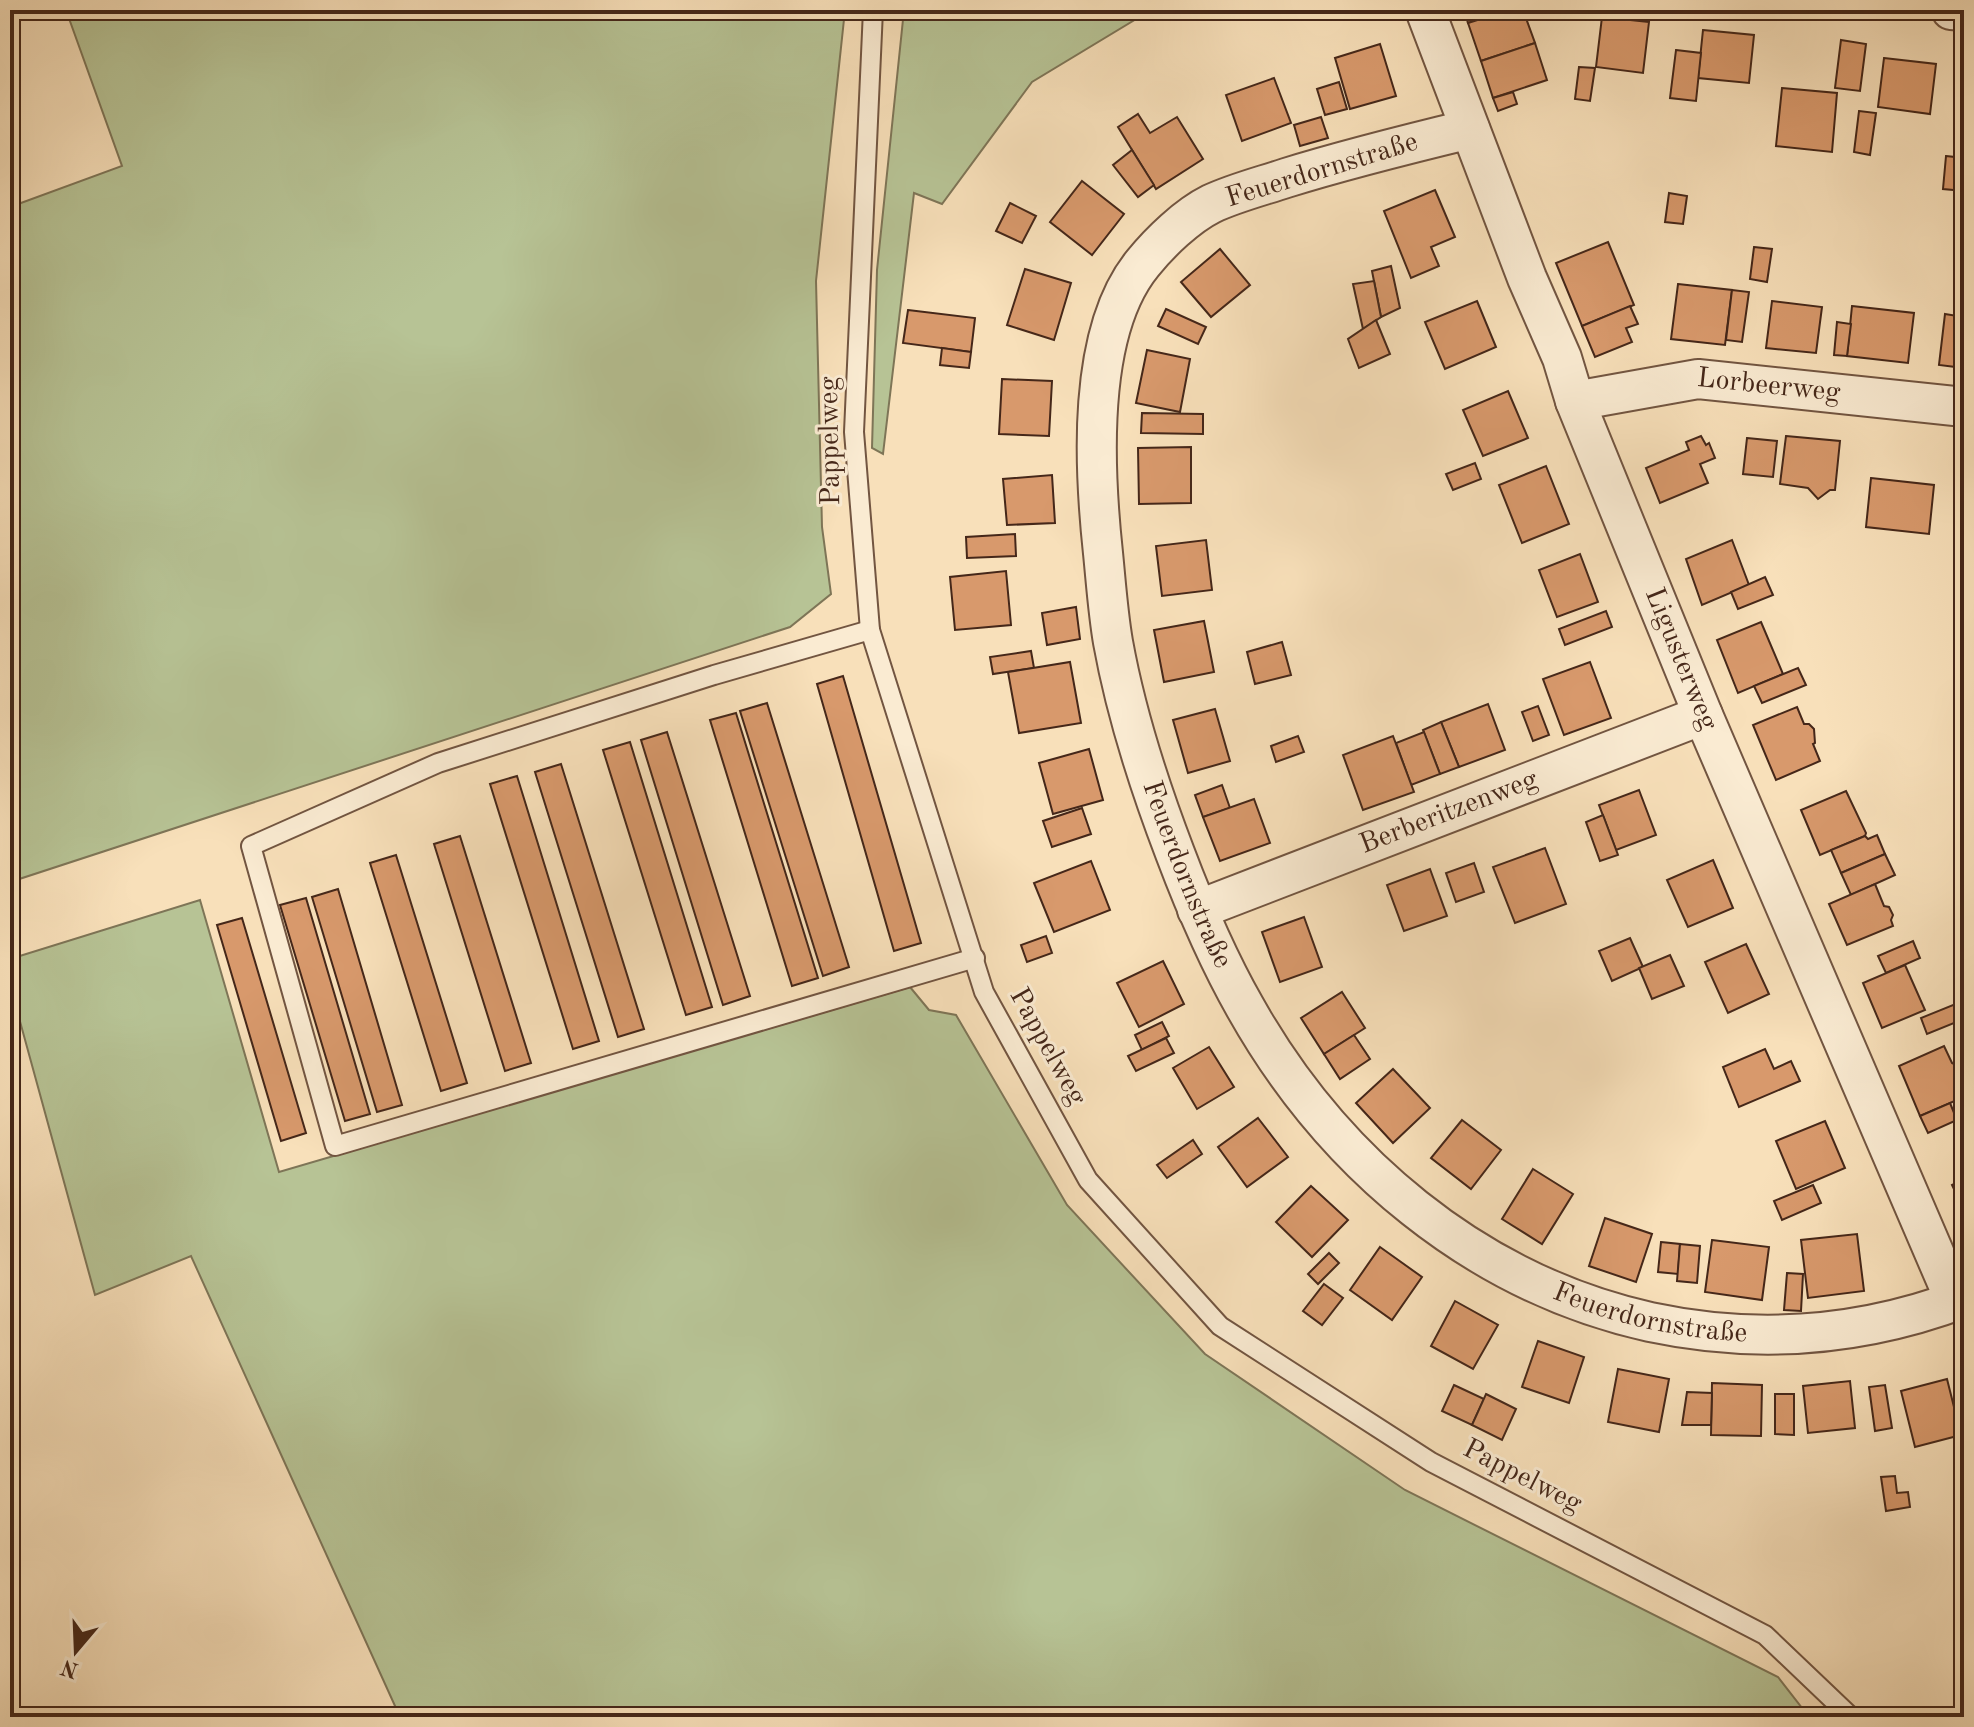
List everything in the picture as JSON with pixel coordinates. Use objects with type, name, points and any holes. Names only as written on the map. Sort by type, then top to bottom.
[{"type":"street","name":"Ligusterweg","points":[[1425,10],[1527,278],[1562,358],[1575,401],[1703,715],[1960,1299]]},
{"type":"street","points":[[1951,10],[1964,11]]},
{"type":"street","name":"Feuerdornstraße","points":[[1470,129],[1351,157],[1208,205],[1142,264],[1125,293],[1111,330],[1101,375],[1097,466],[1100,523],[1114,645],[1153,798],[1197,910],[1236,991],[1302,1094],[1372,1172],[1433,1224],[1528,1281],[1625,1316],[1708,1332],[1752,1334],[1832,1332],[1872,1326],[1960,1299]]},
{"type":"street","name":"Lorbeerweg","points":[[1575,401],[1698,379],[1964,407]]},
{"type":"street","name":"Berberitzenweg","points":[[1197,910],[1703,715]]},
{"type":"lane","name":"Pappelweg","points":[[873,10],[854,432],[870,630],[984,992],[1088,1180],[1220,1326],[1431,1462],[1765,1635],[1851,1717]]},
{"type":"lane","points":[[870,630],[714,675],[450,758],[251,846],[335,1146],[975,958]]},
{"type":"green space","points":[[66,10],[845,10],[816,281],[822,527],[831,594],[790,627],[10,882],[10,207],[122,166]]},
{"type":"green space","points":[[904,10],[1151,10],[1032,82],[942,204],[914,193],[883,454],[872,448],[877,270]]},
{"type":"green space","points":[[200,900],[279,1172],[910,987],[929,1010],[956,1015],[1067,1205],[1205,1354],[1405,1490],[1778,1677],[1809,1717],[400,1717],[191,1256],[95,1295],[10,985],[10,959]]},
{"type":"building","points":[[1464,10],[1486,10],[1488,17],[1468,23]]},
{"type":"building","points":[[1509,10],[1523,10],[1535,43],[1481,61],[1468,23]]},
{"type":"building","points":[[1602,17],[1649,22],[1643,73],[1596,67]]},
{"type":"building","points":[[1703,30],[1754,35],[1749,83],[1698,78]]},
{"type":"building","points":[[1841,40],[1866,44],[1860,91],[1835,88]]},
{"type":"building","points":[[1535,43],[1547,80],[1493,98],[1481,61]]},
{"type":"building","points":[[1380,44],[1396,96],[1350,109],[1335,58]]},
{"type":"building","points":[[1676,50],[1701,53],[1696,101],[1670,98]]},
{"type":"building","points":[[1884,58],[1936,64],[1930,114],[1878,107]]},
{"type":"building","points":[[1579,67],[1595,68],[1590,101],[1575,99]]},
{"type":"building","points":[[1274,78],[1291,123],[1242,141],[1226,95]]},
{"type":"building","points":[[1339,82],[1347,109],[1325,115],[1317,89]]},
{"type":"building","points":[[1782,88],[1837,93],[1832,152],[1776,146]]},
{"type":"building","points":[[1513,92],[1517,104],[1498,111],[1493,98]]},
{"type":"building","points":[[1859,111],[1876,113],[1870,155],[1854,152]]},
{"type":"building","points":[[1138,114],[1150,133],[1177,117],[1203,159],[1156,189],[1118,127]]},
{"type":"building","points":[[1321,117],[1328,138],[1300,146],[1294,125]]},
{"type":"building","points":[[1132,150],[1154,185],[1138,197],[1113,165]]},
{"type":"building","points":[[1946,156],[1964,158],[1964,191],[1943,189]]},
{"type":"building","points":[[1082,181],[1124,214],[1092,255],[1050,222]]},
{"type":"building","points":[[1435,190],[1455,237],[1431,247],[1439,266],[1411,278],[1384,211]]},
{"type":"building","points":[[1669,193],[1687,196],[1683,224],[1665,222]]},
{"type":"building","points":[[1010,203],[1036,216],[1022,243],[996,231]]},
{"type":"building","points":[[1608,242],[1634,305],[1582,326],[1556,263]]},
{"type":"building","points":[[1754,247],[1772,249],[1767,282],[1750,279]]},
{"type":"building","points":[[1220,249],[1250,285],[1211,317],[1181,282]]},
{"type":"building","points":[[1391,266],[1400,308],[1381,317],[1372,271]]},
{"type":"building","points":[[1025,269],[1071,283],[1054,340],[1007,325]]},
{"type":"building","points":[[1374,281],[1381,317],[1363,329],[1353,284]]},
{"type":"building","points":[[1678,284],[1732,290],[1725,345],[1671,339]]},
{"type":"building","points":[[1732,290],[1749,292],[1742,342],[1726,340]]},
{"type":"building","points":[[1477,301],[1496,347],[1445,369],[1425,322]]},
{"type":"building","points":[[1772,301],[1822,307],[1816,353],[1766,348]]},
{"type":"building","points":[[1630,306],[1638,324],[1626,328],[1632,342],[1595,357],[1582,326]]},
{"type":"building","points":[[1852,306],[1914,313],[1908,363],[1847,356]]},
{"type":"building","points":[[1166,309],[1206,327],[1198,344],[1158,326]]},
{"type":"building","points":[[908,310],[975,318],[971,352],[903,343]]},
{"type":"building","points":[[1945,314],[1964,317],[1964,368],[1939,365]]},
{"type":"building","points":[[1376,320],[1390,354],[1359,368],[1348,339]]},
{"type":"building","points":[[1837,322],[1851,324],[1847,356],[1834,355]]},
{"type":"building","points":[[942,348],[971,352],[969,368],[940,365]]},
{"type":"building","points":[[1147,350],[1190,359],[1180,412],[1136,403]]},
{"type":"building","points":[[1002,379],[1052,381],[1049,436],[999,434]]},
{"type":"building","points":[[1508,391],[1528,438],[1483,456],[1463,410]]},
{"type":"building","points":[[1142,413],[1203,414],[1203,434],[1141,433]]},
{"type":"building","points":[[1701,436],[1706,445],[1709,443],[1715,458],[1700,464],[1708,483],[1660,503],[1646,468],[1689,450],[1686,442]]},
{"type":"building","points":[[1786,436],[1840,441],[1835,490],[1818,499],[1808,488],[1780,484]]},
{"type":"building","points":[[1747,438],[1777,441],[1773,477],[1743,474]]},
{"type":"building","points":[[1191,447],[1191,503],[1139,504],[1138,448]]},
{"type":"building","points":[[1475,463],[1481,479],[1453,490],[1446,474]]},
{"type":"building","points":[[1546,466],[1569,524],[1522,543],[1499,485]]},
{"type":"building","points":[[1052,475],[1055,523],[1007,525],[1003,479]]},
{"type":"building","points":[[1871,478],[1934,485],[1929,534],[1866,527]]},
{"type":"building","points":[[1964,482],[1964,540],[1958,540]]},
{"type":"building","points":[[1015,534],[1016,556],[967,558],[966,537]]},
{"type":"building","points":[[1206,540],[1212,590],[1162,596],[1156,546]]},
{"type":"building","points":[[1732,540],[1749,585],[1702,605],[1686,559]]},
{"type":"building","points":[[1580,554],[1598,602],[1557,617],[1539,570]]},
{"type":"building","points":[[1006,571],[1011,625],[955,630],[950,577]]},
{"type":"building","points":[[1765,577],[1773,595],[1738,609],[1731,592]]},
{"type":"building","points":[[1076,607],[1080,639],[1047,645],[1042,613]]},
{"type":"building","points":[[1606,611],[1612,627],[1565,645],[1559,629]]},
{"type":"building","points":[[1204,621],[1214,672],[1164,682],[1154,630]]},
{"type":"building","points":[[1761,622],[1783,674],[1738,693],[1717,640]]},
{"type":"building","points":[[1282,642],[1291,675],[1255,684],[1247,652]]},
{"type":"building","points":[[1031,651],[1034,668],[993,674],[990,657]]},
{"type":"building","points":[[1070,662],[1081,723],[1019,733],[1008,672]]},
{"type":"building","points":[[1590,662],[1611,718],[1564,735],[1543,679]]},
{"type":"building","points":[[1798,668],[1806,685],[1762,703],[1754,686]]},
{"type":"building","points":[[843,676],[921,943],[894,951],[817,684]]},
{"type":"building","points":[[767,703],[849,967],[823,976],[740,711]]},
{"type":"building","points":[[1488,704],[1505,750],[1459,767],[1441,722]]},
{"type":"building","points":[[1538,706],[1549,735],[1533,741],[1522,712]]},
{"type":"building","points":[[1797,707],[1804,724],[1814,729],[1813,744],[1820,761],[1776,780],[1753,725]]},
{"type":"building","points":[[1215,709],[1230,761],[1188,773],[1173,720]]},
{"type":"building","points":[[736,713],[818,978],[792,986],[710,720]]},
{"type":"building","points":[[1441,722],[1459,767],[1440,774],[1423,730]]},
{"type":"building","points":[[667,732],[750,996],[723,1005],[641,740]]},
{"type":"building","points":[[1424,732],[1440,774],[1411,785],[1396,743]]},
{"type":"building","points":[[1298,736],[1304,752],[1276,762],[1271,746]]},
{"type":"building","points":[[1393,736],[1414,792],[1363,810],[1343,755]]},
{"type":"building","points":[[630,742],[712,1007],[686,1015],[603,750]]},
{"type":"building","points":[[1089,749],[1103,800],[1053,814],[1039,763]]},
{"type":"building","points":[[561,764],[644,1029],[618,1037],[535,772]]},
{"type":"building","points":[[517,776],[599,1041],[573,1049],[490,784]]},
{"type":"building","points":[[1222,785],[1230,808],[1203,817],[1195,795]]},
{"type":"building","points":[[1639,790],[1656,835],[1616,850],[1599,805]]},
{"type":"building","points":[[1846,791],[1865,836],[1820,855],[1801,810]]},
{"type":"building","points":[[1254,799],[1270,843],[1220,861],[1203,817]]},
{"type":"building","points":[[1082,808],[1091,834],[1052,847],[1043,821]]},
{"type":"building","points":[[1603,815],[1618,855],[1600,861],[1586,822]]},
{"type":"building","points":[[1877,835],[1885,854],[1841,873],[1831,850],[1865,836],[1868,839]]},
{"type":"building","points":[[460,836],[531,1063],[505,1071],[434,844]]},
{"type":"building","points":[[1545,848],[1566,904],[1515,923],[1493,867]]},
{"type":"building","points":[[1885,854],[1895,875],[1851,895],[1841,873]]},
{"type":"building","points":[[396,855],[467,1083],[441,1091],[370,863]]},
{"type":"building","points":[[1713,860],[1733,908],[1688,927],[1667,880]]},
{"type":"building","points":[[1091,861],[1110,910],[1054,932],[1034,883]]},
{"type":"building","points":[[1474,863],[1484,892],[1456,902],[1446,873]]},
{"type":"building","points":[[1430,869],[1447,916],[1404,931],[1387,885]]},
{"type":"building","points":[[1875,884],[1884,906],[1889,907],[1893,915],[1893,926],[1847,945],[1829,904]]},
{"type":"building","points":[[338,889],[402,1105],[377,1112],[312,897]]},
{"type":"building","points":[[306,898],[370,1114],[345,1121],[280,905]]},
{"type":"building","points":[[1304,917],[1322,967],[1280,982],[1262,932]]},
{"type":"building","points":[[242,918],[306,1133],[281,1141],[217,925]]},
{"type":"building","points":[[1046,936],[1052,953],[1027,962],[1021,945]]},
{"type":"building","points":[[1630,938],[1643,967],[1612,981],[1599,951]]},
{"type":"building","points":[[1913,941],[1920,958],[1886,973],[1878,956]]},
{"type":"building","points":[[1746,944],[1769,994],[1728,1013],[1705,962]]},
{"type":"building","points":[[1670,955],[1684,986],[1652,999],[1639,968]]},
{"type":"building","points":[[1163,961],[1184,1004],[1139,1027],[1117,983]]},
{"type":"building","points":[[1905,965],[1925,1010],[1882,1028],[1863,983]]},
{"type":"building","points":[[1342,992],[1365,1028],[1324,1054],[1301,1018]]},
{"type":"building","points":[[1958,1003],[1964,1019],[1927,1034],[1921,1018]]},
{"type":"building","points":[[1162,1022],[1169,1036],[1142,1050],[1135,1035]]},
{"type":"building","points":[[1354,1035],[1370,1059],[1340,1079],[1324,1054]]},
{"type":"building","points":[[1166,1038],[1174,1053],[1136,1071],[1128,1056]]},
{"type":"building","points":[[1944,1046],[1952,1063],[1964,1069],[1959,1081],[1964,1097],[1920,1116],[1899,1066]]},
{"type":"building","points":[[1209,1047],[1234,1087],[1197,1109],[1173,1068]]},
{"type":"building","points":[[1765,1049],[1774,1069],[1791,1061],[1800,1081],[1739,1107],[1723,1067]]},
{"type":"building","points":[[1393,1069],[1430,1108],[1393,1143],[1356,1103]]},
{"type":"building","points":[[1950,1103],[1957,1120],[1928,1133],[1920,1116]]},
{"type":"building","points":[[1258,1118],[1288,1157],[1247,1187],[1218,1147]]},
{"type":"building","points":[[1462,1120],[1501,1150],[1471,1189],[1431,1158]]},
{"type":"building","points":[[1825,1121],[1845,1168],[1796,1189],[1776,1141]]},
{"type":"building","points":[[1193,1140],[1202,1154],[1167,1178],[1157,1165]]},
{"type":"building","points":[[1533,1169],[1573,1194],[1542,1244],[1502,1219]]},
{"type":"building","points":[[1964,1179],[1964,1210],[1952,1185]]},
{"type":"building","points":[[1813,1185],[1821,1203],[1782,1220],[1774,1201]]},
{"type":"building","points":[[1311,1186],[1348,1220],[1312,1257],[1276,1222]]},
{"type":"building","points":[[1605,1218],[1652,1234],[1636,1282],[1589,1266]]},
{"type":"building","points":[[1857,1234],[1864,1291],[1808,1298],[1801,1240]]},
{"type":"building","points":[[1712,1240],[1769,1247],[1762,1300],[1705,1292]]},
{"type":"building","points":[[1661,1242],[1680,1244],[1678,1274],[1658,1272]]},
{"type":"building","points":[[1680,1244],[1700,1246],[1697,1283],[1677,1281]]},
{"type":"building","points":[[1380,1247],[1422,1277],[1392,1320],[1350,1290]]},
{"type":"building","points":[[1329,1253],[1339,1263],[1318,1284],[1308,1274]]},
{"type":"building","points":[[1787,1273],[1803,1274],[1801,1311],[1784,1310]]},
{"type":"building","points":[[1324,1284],[1343,1298],[1322,1325],[1303,1311]]},
{"type":"building","points":[[1455,1301],[1498,1325],[1473,1369],[1431,1346]]},
{"type":"building","points":[[1538,1341],[1584,1357],[1569,1403],[1522,1387]]},
{"type":"building","points":[[1618,1369],[1669,1379],[1659,1432],[1608,1422]]},
{"type":"building","points":[[1947,1379],[1961,1435],[1915,1447],[1901,1391]]},
{"type":"building","points":[[1850,1381],[1855,1428],[1808,1433],[1803,1386]]},
{"type":"building","points":[[1712,1383],[1762,1385],[1761,1436],[1711,1435]]},
{"type":"building","points":[[1454,1385],[1484,1399],[1472,1425],[1442,1411]]},
{"type":"building","points":[[1885,1385],[1892,1428],[1875,1431],[1869,1387]]},
{"type":"building","points":[[1687,1392],[1712,1393],[1711,1425],[1682,1425]]},
{"type":"building","points":[[1486,1394],[1516,1409],[1502,1440],[1472,1425]]},
{"type":"building","points":[[1775,1394],[1794,1394],[1794,1435],[1775,1434]]},
{"type":"building","points":[[1895,1476],[1897,1493],[1908,1492],[1910,1507],[1886,1511],[1881,1477]]}]
